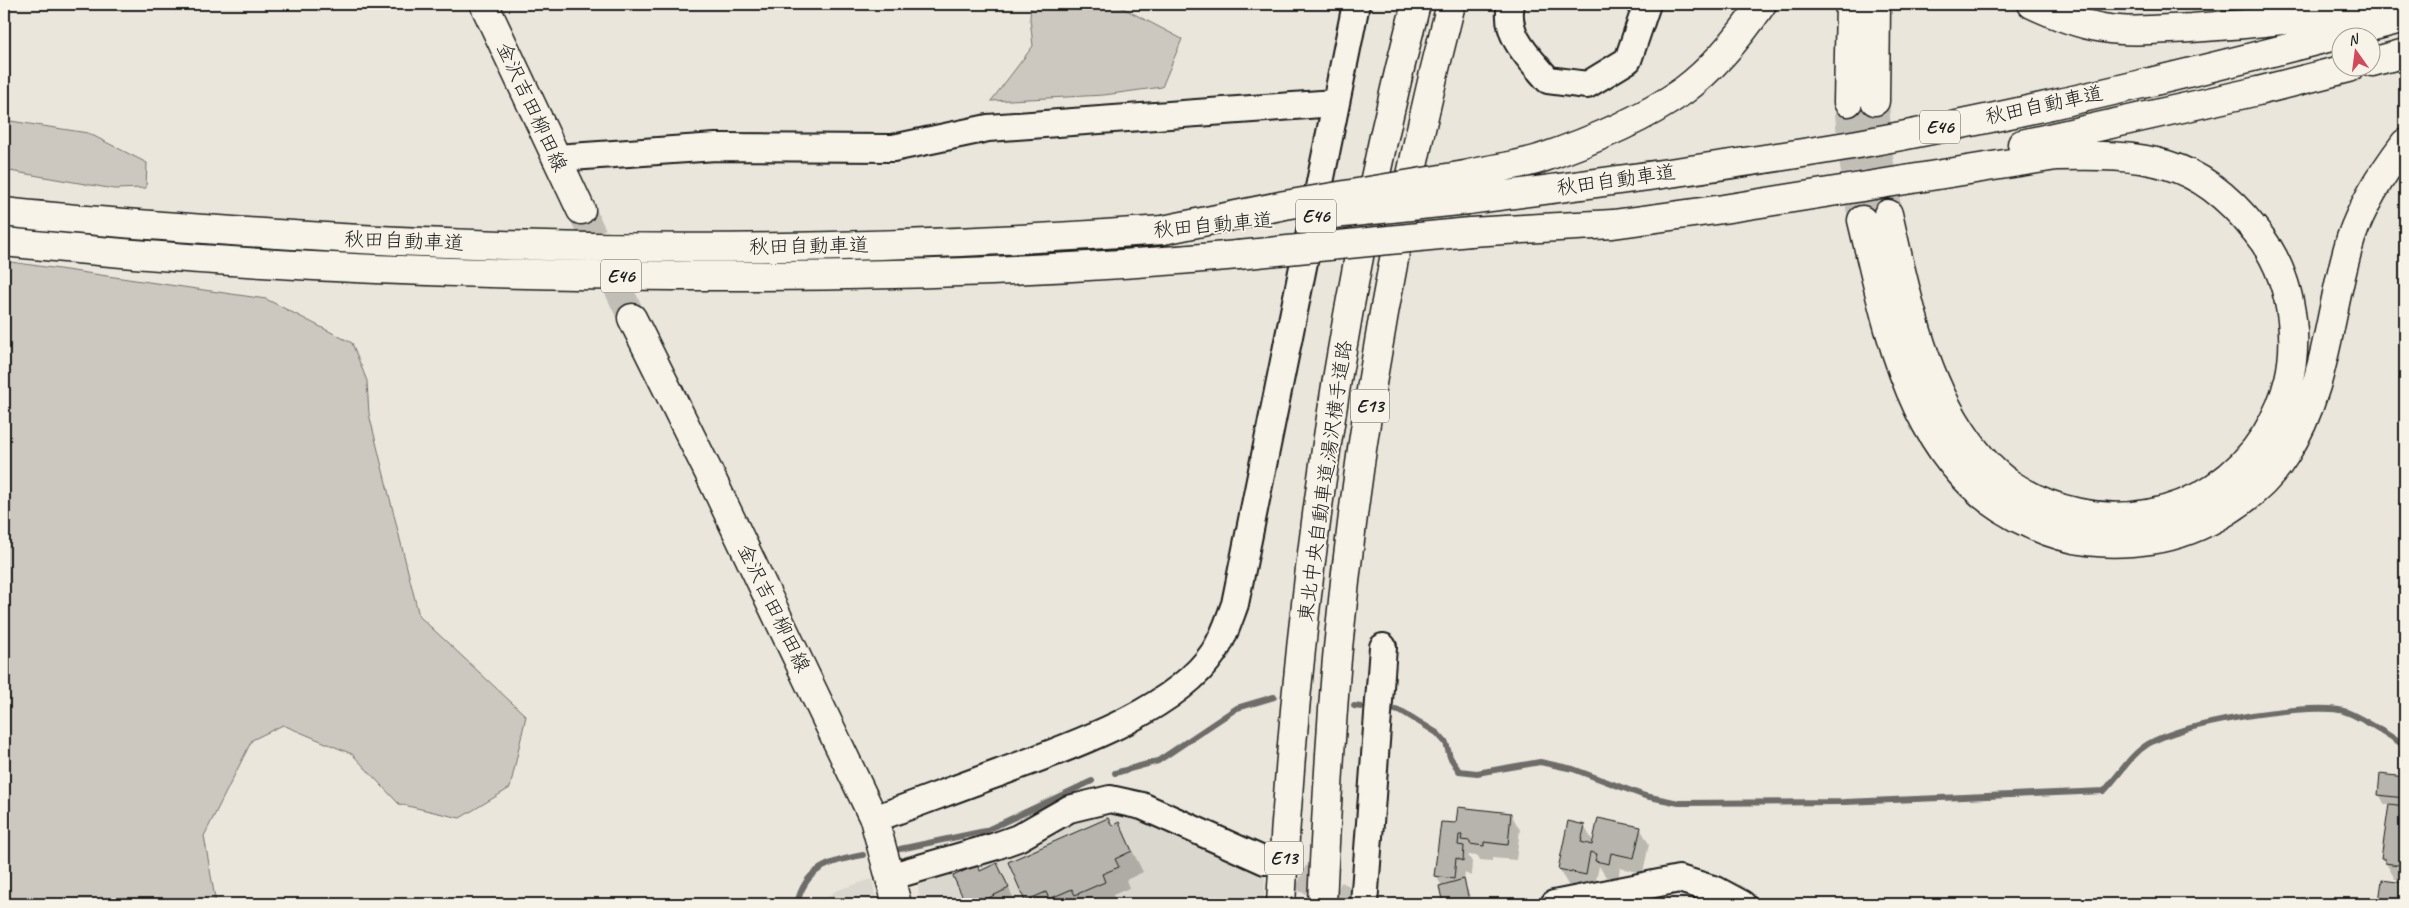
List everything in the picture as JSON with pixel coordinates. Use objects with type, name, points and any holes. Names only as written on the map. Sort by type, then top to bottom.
[{"type":"main road","name":"金沢吉田柳田線","points":[[484,4],[580,210]]},
{"type":"main road","name":"東北中央自動車道;湯沢横手道路","points":[[1281,904],[1286,812],[1319,504],[1346,335],[1372,193],[1416,4]]},
{"type":"main road","name":"東北中央自動車道;湯沢横手道路","points":[[1322,904],[1338,649],[1355,502],[1382,324],[1413,165],[1451,4]]},
{"type":"main road","points":[[1467,188],[1596,138],[1644,115],[1684,90],[1721,56],[1762,4]]},
{"type":"main road","points":[[1848,102],[1850,4]]},
{"type":"main road","points":[[1875,100],[1876,4]]},
{"type":"main road","points":[[2032,4],[2065,19],[2105,28],[2158,30],[2324,16],[2395,4]]},
{"type":"main road","name":"秋田自動車道","points":[[4,212],[196,229],[384,241],[569,247],[757,248],[940,243],[1052,238],[1163,230],[1285,205],[1467,188],[1655,176],[1858,144],[2056,103],[2255,57],[2405,18]]},
{"type":"main road","points":[[2382,59],[2405,53]]},
{"type":"main road","name":"秋田自動車道","points":[[4,242],[195,260],[383,270],[580,276],[948,273],[1163,262],[1470,232],[1667,208],[1863,176],[2062,136],[2332,72]]},
{"type":"main road","points":[[1470,232],[1613,224],[1723,210],[2056,156],[2104,154],[2144,158],[2180,169],[2213,186],[2239,209],[2264,241],[2281,272],[2290,304],[2294,343],[2290,379],[2278,414],[2257,448],[2230,476],[2201,496],[2165,511],[2123,518],[2082,515],[2042,502],[2008,483],[1980,456],[1956,422],[1934,380],[1875,217],[1892,340],[1909,389],[1928,430],[1954,467],[1980,494],[2012,516],[2048,532],[2091,543],[2130,543],[2168,537],[2203,524],[2234,506],[2262,484],[2284,457],[2305,420],[2318,382],[2352,236],[2366,201],[2405,143]]},
{"type":"main road","name":"金沢吉田柳田線","points":[[632,318],[716,488],[874,819],[897,904]]},
{"type":"street","points":[[874,819],[1066,748],[1135,716],[1171,695],[1195,674],[1213,653],[1225,631],[1235,604],[1356,4]]},
{"type":"street","points":[[1511,4],[1509,13],[1516,44],[1548,80],[1587,85],[1628,60],[1647,4]]},
{"type":"street","points":[[556,158],[716,147],[893,148],[988,128],[1335,103]]},
{"type":"street","points":[[1364,904],[1382,647]]},
{"type":"street","points":[[889,877],[994,847],[1018,838],[1069,809],[1110,799],[1142,806],[1265,861]]},
{"type":"street","points":[[1554,904],[1679,879],[1716,890],[1742,904]]},
{"type":"shaded area","points":[[1031,4],[1115,4],[1182,39],[1162,87],[1104,95],[991,101],[1033,46],[1030,18]]},
{"type":"shaded area","points":[[4,120],[88,133],[147,163],[146,188],[114,189],[4,170]]},
{"type":"shaded area","points":[[4,261],[266,299],[352,343],[367,381],[369,414],[419,616],[526,716],[510,788],[460,818],[399,804],[352,754],[283,725],[252,740],[204,836],[216,904],[4,904]]},
{"type":"shaded area","points":[[1127,807],[1265,866],[1264,904],[921,904],[918,889],[922,875],[1069,815]]},
{"type":"shaded area","points":[[872,879],[877,904],[821,904],[835,891]]},
{"type":"building","points":[[2380,774],[2405,777],[2404,798],[2378,795]]},
{"type":"building","points":[[2389,804],[2405,806],[2405,866],[2385,863],[2385,859],[2381,859]]},
{"type":"building","points":[[1458,807],[1511,813],[1508,845],[1484,842],[1484,846],[1470,844],[1470,841],[1461,840],[1462,835],[1459,835],[1458,845],[1464,846],[1463,861],[1456,858],[1454,879],[1434,876],[1441,822],[1456,823]]},
{"type":"building","points":[[1108,818],[1112,826],[1119,822],[1132,851],[1115,859],[1119,867],[1102,874],[1105,882],[1075,895],[1072,889],[1049,899],[1046,892],[1025,901],[1008,862]]},
{"type":"building","points":[[1598,818],[1641,827],[1634,858],[1611,853],[1609,864],[1595,861],[1597,854],[1590,852],[1586,875],[1558,869],[1568,821],[1585,825],[1581,842],[1592,845]]},
{"type":"building","points":[[997,863],[1009,888],[976,904],[966,904],[953,876],[977,865],[980,871]]},
{"type":"building","points":[[1464,879],[1469,900],[1443,904],[1439,886]]},
{"type":"building","points":[[2382,880],[2405,883],[2405,904],[2379,902]]},
{"type":"waterway","points":[[1115,773],[1158,761],[1237,708],[1274,697]]},
{"type":"waterway","points":[[1354,706],[1361,707]]},
{"type":"waterway","points":[[1395,710],[1403,712],[1437,733],[1446,743],[1450,757],[1459,771],[1477,773],[1540,762],[1573,769],[1645,796],[1679,803],[1845,802],[2104,791],[2136,754],[2148,744],[2165,736],[2213,722],[2297,710],[2320,709],[2345,712],[2373,726],[2405,747]]},
{"type":"waterway","points":[[900,849],[985,831],[1092,781]]},
{"type":"waterway","points":[[797,904],[806,882],[821,868],[840,860],[863,855]]},
{"type":"tunnel","points":[[1875,101],[1879,158],[1888,214]]},
{"type":"tunnel","points":[[1848,102],[1853,159],[1862,220]]},
{"type":"tunnel","points":[[581,210],[632,318]]},
{"type":"tunnel","points":[[1265,861],[1358,904]]}]
